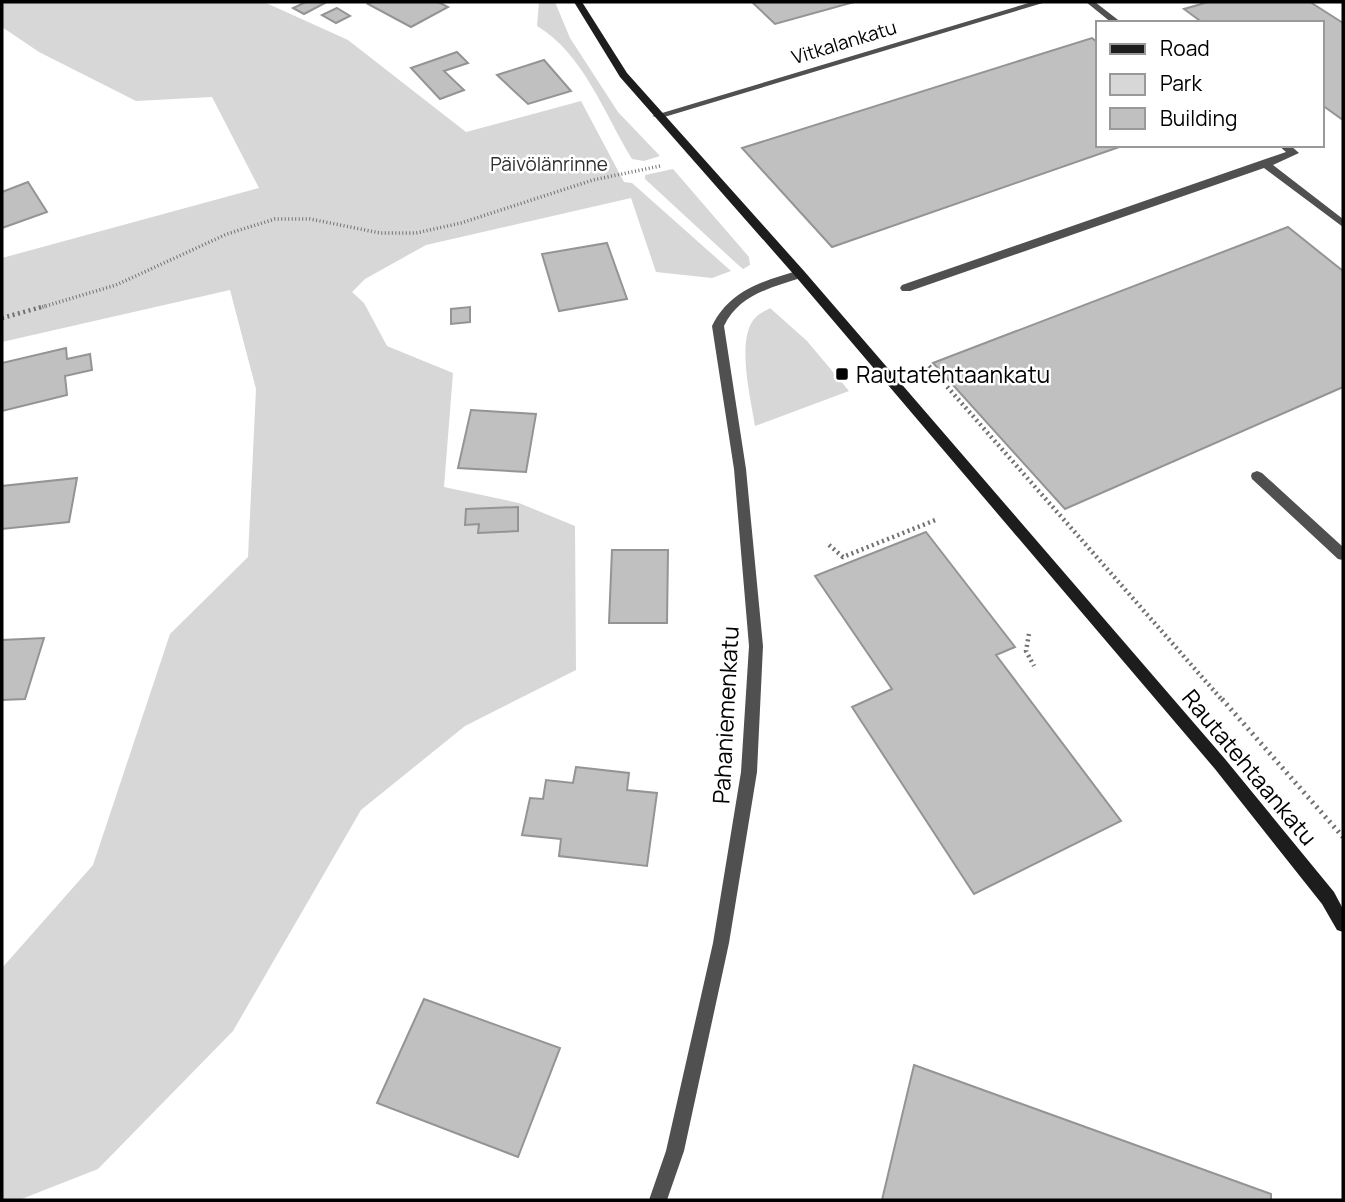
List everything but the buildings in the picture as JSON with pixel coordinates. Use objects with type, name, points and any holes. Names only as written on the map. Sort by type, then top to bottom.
[{"type":"street","name":"Rautatehtaankatu","points":[[578,2],[623,75],[657,116],[800,274],[1220,764],[1328,898],[1343,923]]},
{"type":"street","name":"Vitkalankatu","points":[[657,116],[1041,2]]},
{"type":"street","points":[[1090,2],[1115,21]]},
{"type":"street","points":[[906,288],[1294,153],[1286,147]]},
{"type":"street","points":[[1265,164],[1343,225]]},
{"type":"street","name":"Pahaniemenkatu","points":[[658,1200],[676,1151],[720,943],[749,772],[755,646],[740,469],[718,326],[727,307],[741,296],[800,274]]},
{"type":"street","points":[[1258,476],[1343,555]]},
{"type":"path","points":[[2,318],[106,289],[153,270],[209,240],[276,219],[305,218],[386,235],[415,234],[519,207],[592,180],[670,164]]},
{"type":"path","points":[[925,362],[1343,837]]},
{"type":"path","points":[[829,545],[843,557],[938,519]]},
{"type":"path","points":[[1029,634],[1026,651],[1034,666]]},
{"type":"green space","name":"Päivölänrinne","points":[[2,2],[264,2],[348,40],[466,132],[581,101],[624,182],[632,183],[731,271],[712,278],[656,272],[631,198],[426,245],[365,279],[352,292],[364,303],[387,346],[453,373],[444,487],[519,503],[575,526],[576,670],[465,726],[361,810],[233,1031],[98,1169],[19,1200],[2,1200],[2,968],[93,865],[170,634],[248,557],[256,389],[230,290],[2,342],[2,258],[259,188],[212,97],[136,101],[39,52],[2,27]]},
{"type":"green space","points":[[539,2],[555,2],[570,38],[618,112],[660,156],[644,161],[632,159],[580,68],[553,38],[537,26]]},
{"type":"green space","points":[[673,169],[749,257],[750,265],[743,269],[645,179],[645,175]]},
{"type":"green space","points":[[770,308],[807,341],[849,391],[755,426],[746,369],[746,339],[756,317]]},
{"type":"place","name":"Rautatehtaankatu","points":[[842,374]]}]
